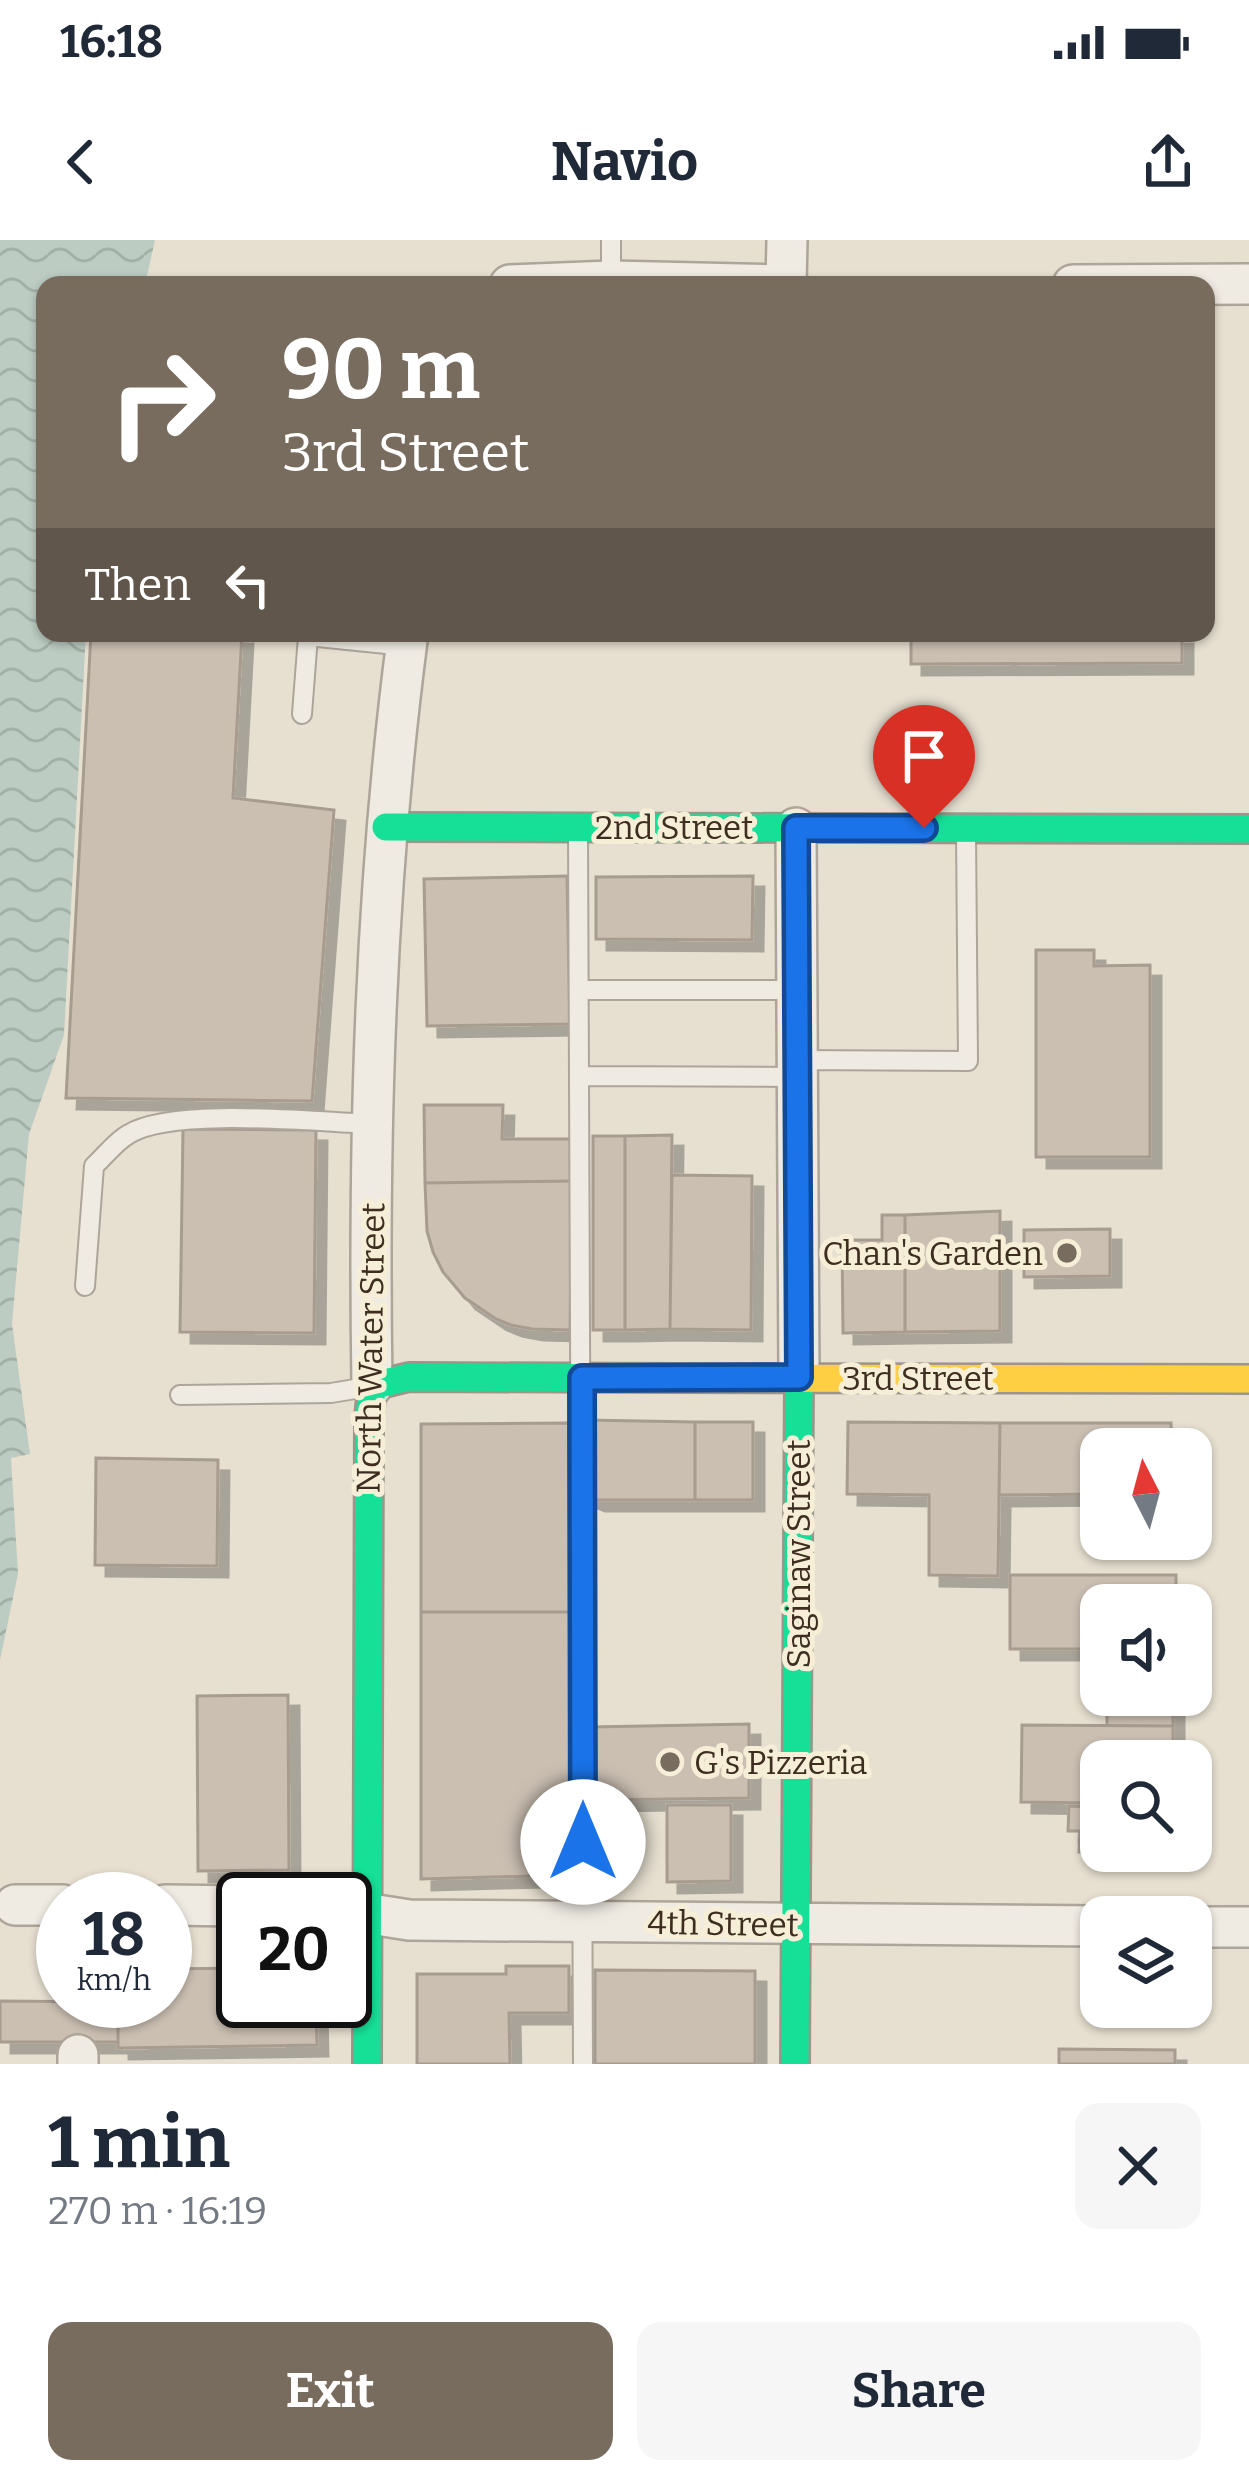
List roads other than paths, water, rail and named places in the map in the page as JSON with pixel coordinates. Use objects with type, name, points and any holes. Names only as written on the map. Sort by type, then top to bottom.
[{"type":"street","points":[[784,276],[787,240]]},
{"type":"street","points":[[1215,284],[1249,284]]},
{"type":"street","name":"North Water Street","points":[[358,1872],[372,1386],[372,1124],[386,827],[407,642]]},
{"type":"street","name":"2nd Street","points":[[386,827],[1249,829]]},
{"type":"street","name":"Saginaw Street","points":[[795,2064],[796,828]]},
{"type":"street","name":"3rd Street","points":[[372,1386],[409,1377],[1249,1379]]},
{"type":"street","points":[[15,1905],[36,1905]]},
{"type":"street","name":"4th Street","points":[[372,1914],[409,1920],[1080,1926]]},
{"type":"street","points":[[1212,1927],[1249,1927]]},
{"type":"street","name":"North Water Street","points":[[365,2028],[367,2064]]},
{"type":"lane","points":[[611,240],[611,276]]},
{"type":"lane","points":[[302,714],[307,642]]},
{"type":"lane","points":[[578,827],[583,2064]]},
{"type":"lane","points":[[579,1076],[968,1060],[966,828]]},
{"type":"lane","points":[[579,991],[797,990]]},
{"type":"lane","points":[[85,1286],[94,1166],[129,1133],[164,1122],[206,1118],[372,1124]]},
{"type":"lane","points":[[180,1395],[331,1393],[372,1386]]},
{"type":"water","points":[[0,240],[155,240],[147,276],[36,276],[36,642],[86,642],[64,1035],[29,1134],[12,1324],[30,1454],[11,1458],[18,1574],[0,1660]]},
{"type":"place","name":"Chan's Garden","points":[[1067,1253]]},
{"type":"place","name":"G's Pizzeria","points":[[670,1762]]}]
